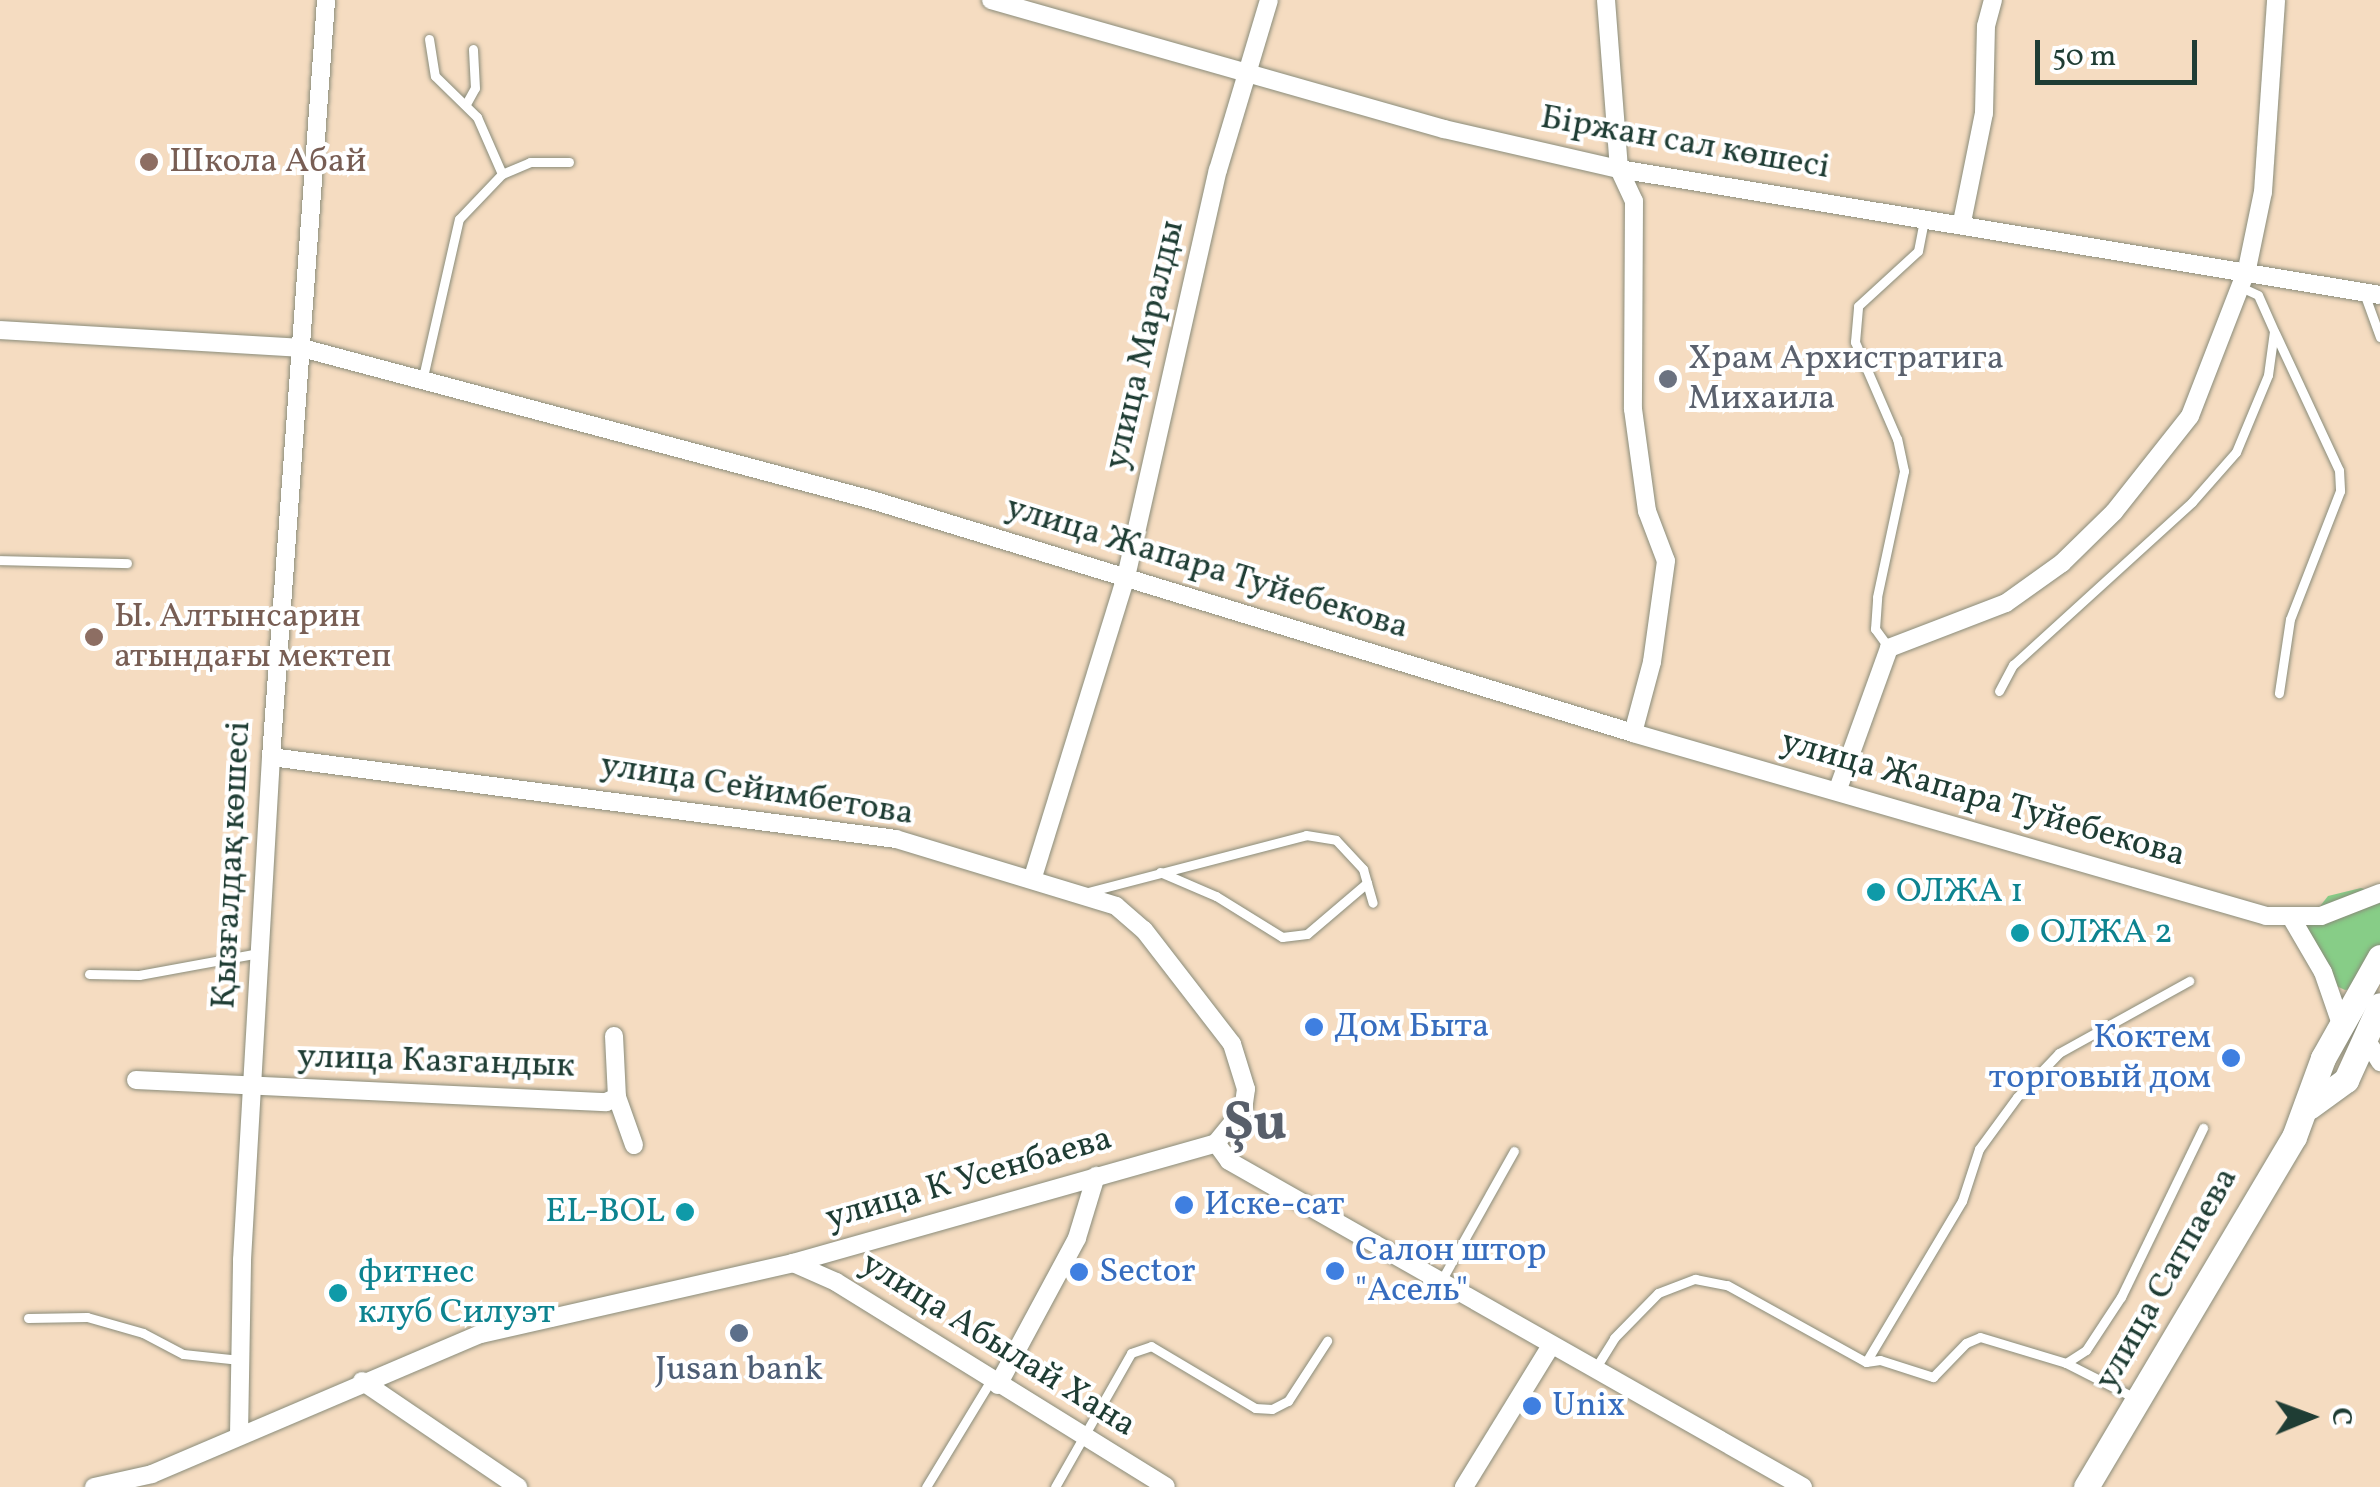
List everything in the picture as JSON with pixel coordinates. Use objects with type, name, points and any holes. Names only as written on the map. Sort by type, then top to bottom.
[{"type":"street","name":"Қызғалдақ көшесі","points":[[239,1434],[259,953],[326,0]]},
{"type":"street","name":"Біржан сал көшесі","points":[[991,0],[1248,69],[1444,128],[1619,169],[1962,222],[2244,278],[2372,294]]},
{"type":"street","name":"улица Маралды","points":[[1033,876],[1126,577],[1218,170],[1269,0]]},
{"type":"street","points":[[1606,0],[1619,169],[1634,200],[1636,442],[1647,510],[1666,561],[1652,662],[1633,733]]},
{"type":"street","points":[[1962,222],[1979,145],[1993,0]]},
{"type":"street","points":[[1838,788],[1890,648],[2006,603],[2062,562],[2114,512],[2190,416],[2244,278],[2263,192],[2276,0]]},
{"type":"street","name":"улица Жапара Туйебекова","points":[[0,330],[302,348],[423,378],[1126,577],[1633,733],[1838,788],[2015,846],[2292,919],[2322,916],[2380,892]]},
{"type":"street","name":"улица Сейимбетова","points":[[271,757],[896,839],[959,863],[1033,876],[1116,906],[1144,930],[1232,1044],[1246,1088],[1243,1110],[1216,1142]]},
{"type":"street","points":[[2292,919],[2352,1030],[2380,1062]]},
{"type":"street","name":"улица Сатпаева","points":[[2086,1487],[2309,1108],[2352,1030],[2380,957]]},
{"type":"street","name":"улица Сатпаева","points":[[2352,1030],[2380,1005]]},
{"type":"street","points":[[614,1036],[617,1097],[634,1145]]},
{"type":"street","name":"улица Казгандык","points":[[136,1080],[617,1097]]},
{"type":"street","points":[[1216,1142],[1229,1162],[1550,1348],[1803,1487]]},
{"type":"street","name":"улица К Усенбаева","points":[[94,1487],[152,1474],[362,1381],[481,1334],[793,1263],[1216,1142]]},
{"type":"street","points":[[994,1382],[1077,1238],[1096,1176]]},
{"type":"street","name":"улица Абылай Хана","points":[[793,1263],[836,1282],[1166,1487]]},
{"type":"street","points":[[1464,1487],[1550,1348]]},
{"type":"street","points":[[362,1381],[518,1487]]},
{"type":"lane","points":[[429,39],[435,76],[466,104],[502,174]]},
{"type":"lane","points":[[466,104],[475,88],[473,49]]},
{"type":"lane","points":[[423,378],[460,219],[502,174],[530,162],[569,162]]},
{"type":"lane","points":[[1890,648],[1875,629],[1877,597],[1904,471],[1897,439],[1855,342],[1858,306],[1918,252],[1925,217]]},
{"type":"lane","points":[[2244,278],[2258,296],[2339,470],[2340,491],[2290,619],[2280,693]]},
{"type":"lane","points":[[2372,294],[2380,338]]},
{"type":"lane","points":[[1999,691],[2013,665],[2192,502],[2236,452],[2268,375],[2274,331]]},
{"type":"lane","points":[[0,560],[126,563]]},
{"type":"lane","points":[[1082,894],[1306,835],[1336,840],[1366,883],[1374,903]]},
{"type":"lane","points":[[1158,872],[1216,896],[1282,938],[1307,934],[1366,883]]},
{"type":"lane","points":[[90,974],[139,975],[259,953]]},
{"type":"lane","points":[[1866,1362],[1962,1201],[1979,1149],[2018,1097],[2060,1052],[2189,981]]},
{"type":"lane","points":[[2066,1363],[2086,1350],[2121,1298],[2203,1128]]},
{"type":"lane","points":[[1440,1284],[1473,1215],[1514,1151]]},
{"type":"lane","points":[[1594,1372],[1614,1338],[1658,1294],[1695,1279],[1727,1285],[1866,1362],[1880,1360],[1933,1377],[1966,1343],[1980,1337],[2066,1363],[2137,1399]]},
{"type":"lane","points":[[28,1318],[87,1317],[143,1333],[183,1354],[240,1360]]},
{"type":"lane","points":[[1055,1487],[1131,1354],[1151,1346],[1255,1408],[1272,1409],[1288,1401],[1327,1341]]},
{"type":"lane","points":[[926,1487],[994,1382]]},
{"type":"green space","points":[[2361,888],[2380,894],[2380,984],[2345,990],[2330,983],[2305,941],[2307,923],[2328,896]]},
{"type":"place","name":"Школа Абай","points":[[149,162]]},
{"type":"place","name":"Храм Архистратига Михаила","points":[[1668,379]]},
{"type":"place","name":"Ы. Алтынсарин атындағы мектеп","points":[[94,637]]},
{"type":"place","name":"ОЛЖА 1","points":[[1876,892]]},
{"type":"place","name":"ОЛЖА 2","points":[[2020,933]]},
{"type":"place","name":"Дом Быта","points":[[1314,1027]]},
{"type":"place","name":"Коктем торговый дом","points":[[2231,1058]]},
{"type":"place","name":"Иске-сат","points":[[1184,1205]]},
{"type":"place","name":"EL-BOL","points":[[685,1212]]},
{"type":"place","name":"Салон штор \"Асель\"","points":[[1335,1271]]},
{"type":"place","name":"Sector","points":[[1079,1272]]},
{"type":"place","name":"фитнес клуб Силуэт","points":[[338,1293]]},
{"type":"place","name":"Jusan bank","points":[[739,1333]]},
{"type":"place","name":"Unix","points":[[1532,1406]]},
{"type":"district","name":"Şu","points":[[1255,1126]]}]
